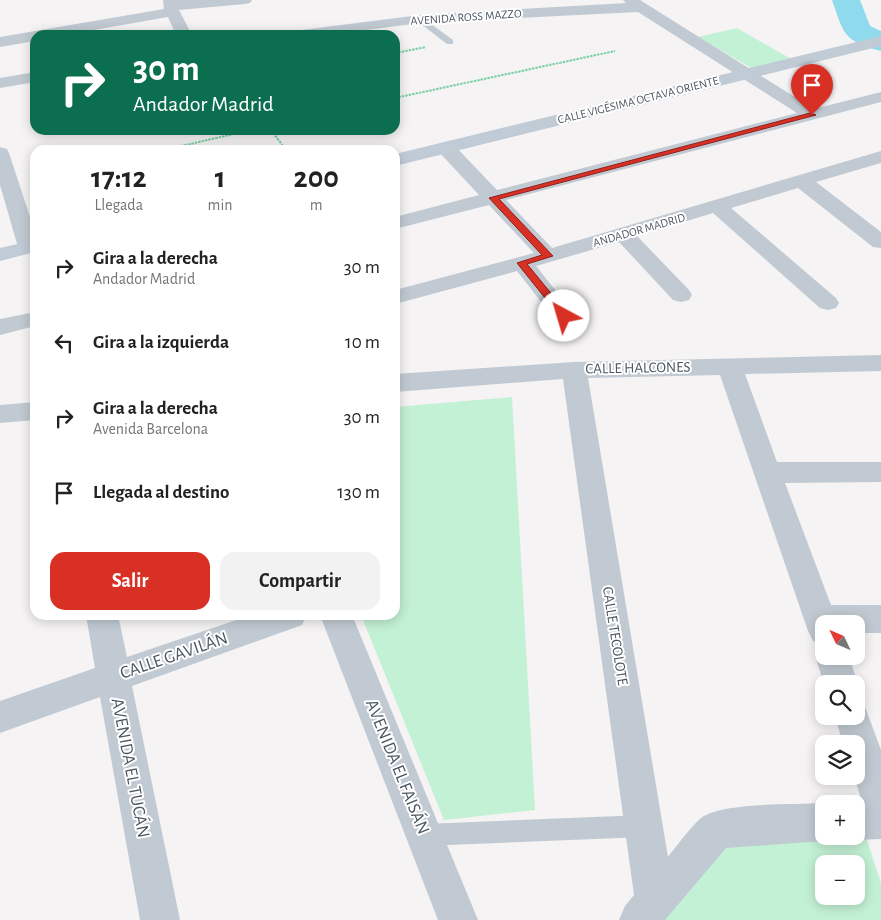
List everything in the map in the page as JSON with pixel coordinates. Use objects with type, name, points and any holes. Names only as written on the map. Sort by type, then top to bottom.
[{"type":"main road","name":"CALLE VIGÉSIMA OCTAVA ORIENTE","points":[[400,159],[881,41]]},
{"type":"main road","points":[[0,254],[30,247]]},
{"type":"street","points":[[62,30],[171,6],[245,0]]},
{"type":"street","points":[[636,3],[744,74],[812,115]]},
{"type":"street","name":"AVENIDA ROSS MAZZO","points":[[331,30],[420,19],[636,3]]},
{"type":"street","points":[[171,6],[182,30]]},
{"type":"street","points":[[0,42],[30,37]]},
{"type":"street","points":[[0,83],[30,78]]},
{"type":"street","points":[[400,222],[881,97]]},
{"type":"street","points":[[446,148],[548,256]]},
{"type":"street","points":[[0,153],[30,241]]},
{"type":"street","name":"ANDADOR MADRID","points":[[400,296],[548,256],[718,207],[881,157]]},
{"type":"street","points":[[802,180],[881,242]]},
{"type":"street","points":[[718,207],[828,303]]},
{"type":"street","points":[[623,234],[681,295]]},
{"type":"street","points":[[522,263],[564,316]]},
{"type":"street","points":[[0,327],[30,320]]},
{"type":"street","name":"CALLE HALCONES","points":[[400,383],[574,370],[881,363]]},
{"type":"street","points":[[729,366],[818,615]]},
{"type":"street","name":"CALLE TECOLOTE","points":[[574,370],[644,826],[647,911]]},
{"type":"street","points":[[0,414],[30,411]]},
{"type":"street","points":[[766,473],[881,472]]},
{"type":"street","points":[[865,621],[881,619]]},
{"type":"street","name":"AVENIDA EL TUCÁN","points":[[103,620],[160,920]]},
{"type":"street","name":"CALLE GAVILÁN","points":[[0,717],[277,620]]},
{"type":"street","name":"AVENIDA EL FAISÁN","points":[[338,620],[458,920]]},
{"type":"street","points":[[855,725],[881,804]]},
{"type":"street","points":[[865,821],[881,820]]},
{"type":"street","points":[[647,911],[716,830],[743,826],[815,822]]},
{"type":"lane","points":[[420,19],[450,42]]},
{"type":"lane","points":[[424,835],[644,826]]},
{"type":"path","points":[[400,97],[615,51]]},
{"type":"path","points":[[184,145],[229,135]]},
{"type":"green space","points":[[737,28],[793,60],[753,69],[698,37]]},
{"type":"green space","points":[[512,397],[535,810],[444,820],[363,620],[400,620],[400,407]]},
{"type":"green space","points":[[866,837],[881,883],[881,920],[663,920],[724,840],[815,838],[815,845],[865,845]]},
{"type":"waterway","points":[[846,0],[857,31],[881,42]]},
{"type":"route","points":[[564,316],[522,263],[548,256],[493,198],[812,115]]}]
